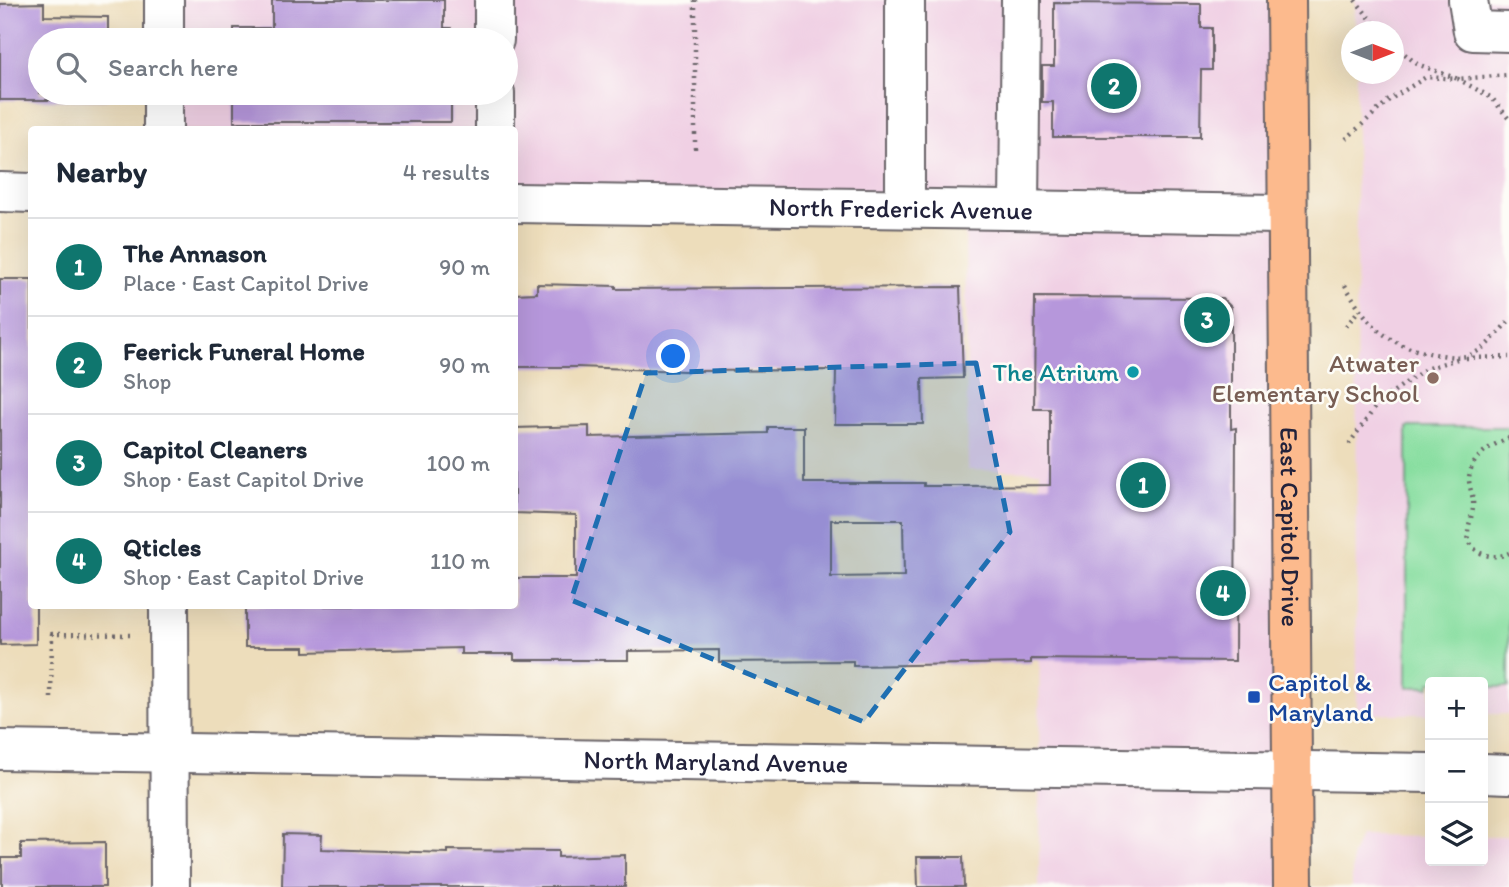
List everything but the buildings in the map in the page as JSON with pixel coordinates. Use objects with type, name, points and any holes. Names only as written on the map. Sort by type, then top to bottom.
[{"type":"main road","name":"East Capitol Drive","points":[[1286,0],[1293,887]]},
{"type":"street","points":[[164,0],[164,28]]},
{"type":"street","points":[[494,0],[494,28]]},
{"type":"street","points":[[905,0],[905,208]]},
{"type":"street","points":[[1019,208],[1021,0]]},
{"type":"street","points":[[1468,0],[1473,31],[1509,32]]},
{"type":"street","points":[[163,105],[163,126]]},
{"type":"street","points":[[495,105],[495,126]]},
{"type":"street","points":[[0,192],[28,193]]},
{"type":"street","name":"North Frederick Avenue","points":[[518,203],[1019,208],[1287,214]]},
{"type":"street","points":[[169,609],[170,887]]},
{"type":"street","name":"North Maryland Avenue","points":[[0,750],[1425,773]]},
{"type":"street","points":[[1488,773],[1509,774]]},
{"type":"path","points":[[695,0],[695,150]]},
{"type":"path","points":[[1354,0],[1372,21]]},
{"type":"path","points":[[1404,53],[1417,64],[1458,79],[1492,98],[1509,118]]},
{"type":"path","points":[[1346,139],[1389,100],[1426,77],[1458,79],[1509,75]]},
{"type":"path","points":[[1345,285],[1359,310],[1390,340],[1423,353],[1461,358],[1509,357]]},
{"type":"path","points":[[1346,326],[1359,310]]},
{"type":"path","points":[[1349,444],[1379,402],[1425,369],[1479,351],[1509,321]]},
{"type":"path","points":[[1509,438],[1479,455],[1471,467],[1469,480],[1474,502],[1468,534],[1473,548],[1486,556],[1501,557],[1509,553]]},
{"type":"path","points":[[51,698],[52,634],[137,635]]},
{"type":"highlighted area","points":[[976,363],[1010,532],[864,722],[571,600],[646,373]]},
{"type":"shaded area","points":[[164,0],[1286,0],[1293,887],[1039,887],[1040,471],[968,470],[965,225],[518,203],[518,126],[163,126],[163,105],[518,105],[518,28],[164,28]]},
{"type":"shaded area","name":"Atwater Elementary School","points":[[1355,0],[1509,0],[1509,714],[1488,714],[1488,677],[1425,677],[1425,714],[1357,714],[1356,84],[1404,84],[1404,21],[1355,21]]},
{"type":"shaded area","points":[[1360,835],[1425,836],[1425,866],[1488,866],[1488,836],[1509,836],[1509,887],[1352,887],[1352,856]]},
{"type":"green space","points":[[1407,427],[1509,427],[1509,687],[1488,687],[1488,677],[1425,677],[1425,687],[1407,687]]},
{"type":"place","name":"Feerick Funeral Home","points":[[1114,86]]},
{"type":"place","name":"Capitol Cleaners","points":[[1207,320]]},
{"type":"place","name":"The Atrium","points":[[1133,372]]},
{"type":"place","name":"Atwater Elementary School","points":[[1433,378]]},
{"type":"place","name":"The Annason","points":[[1143,485]]},
{"type":"place","name":"Qticles","points":[[1223,593]]},
{"type":"place","name":"Capitol & Maryland","points":[[1254,697]]}]
